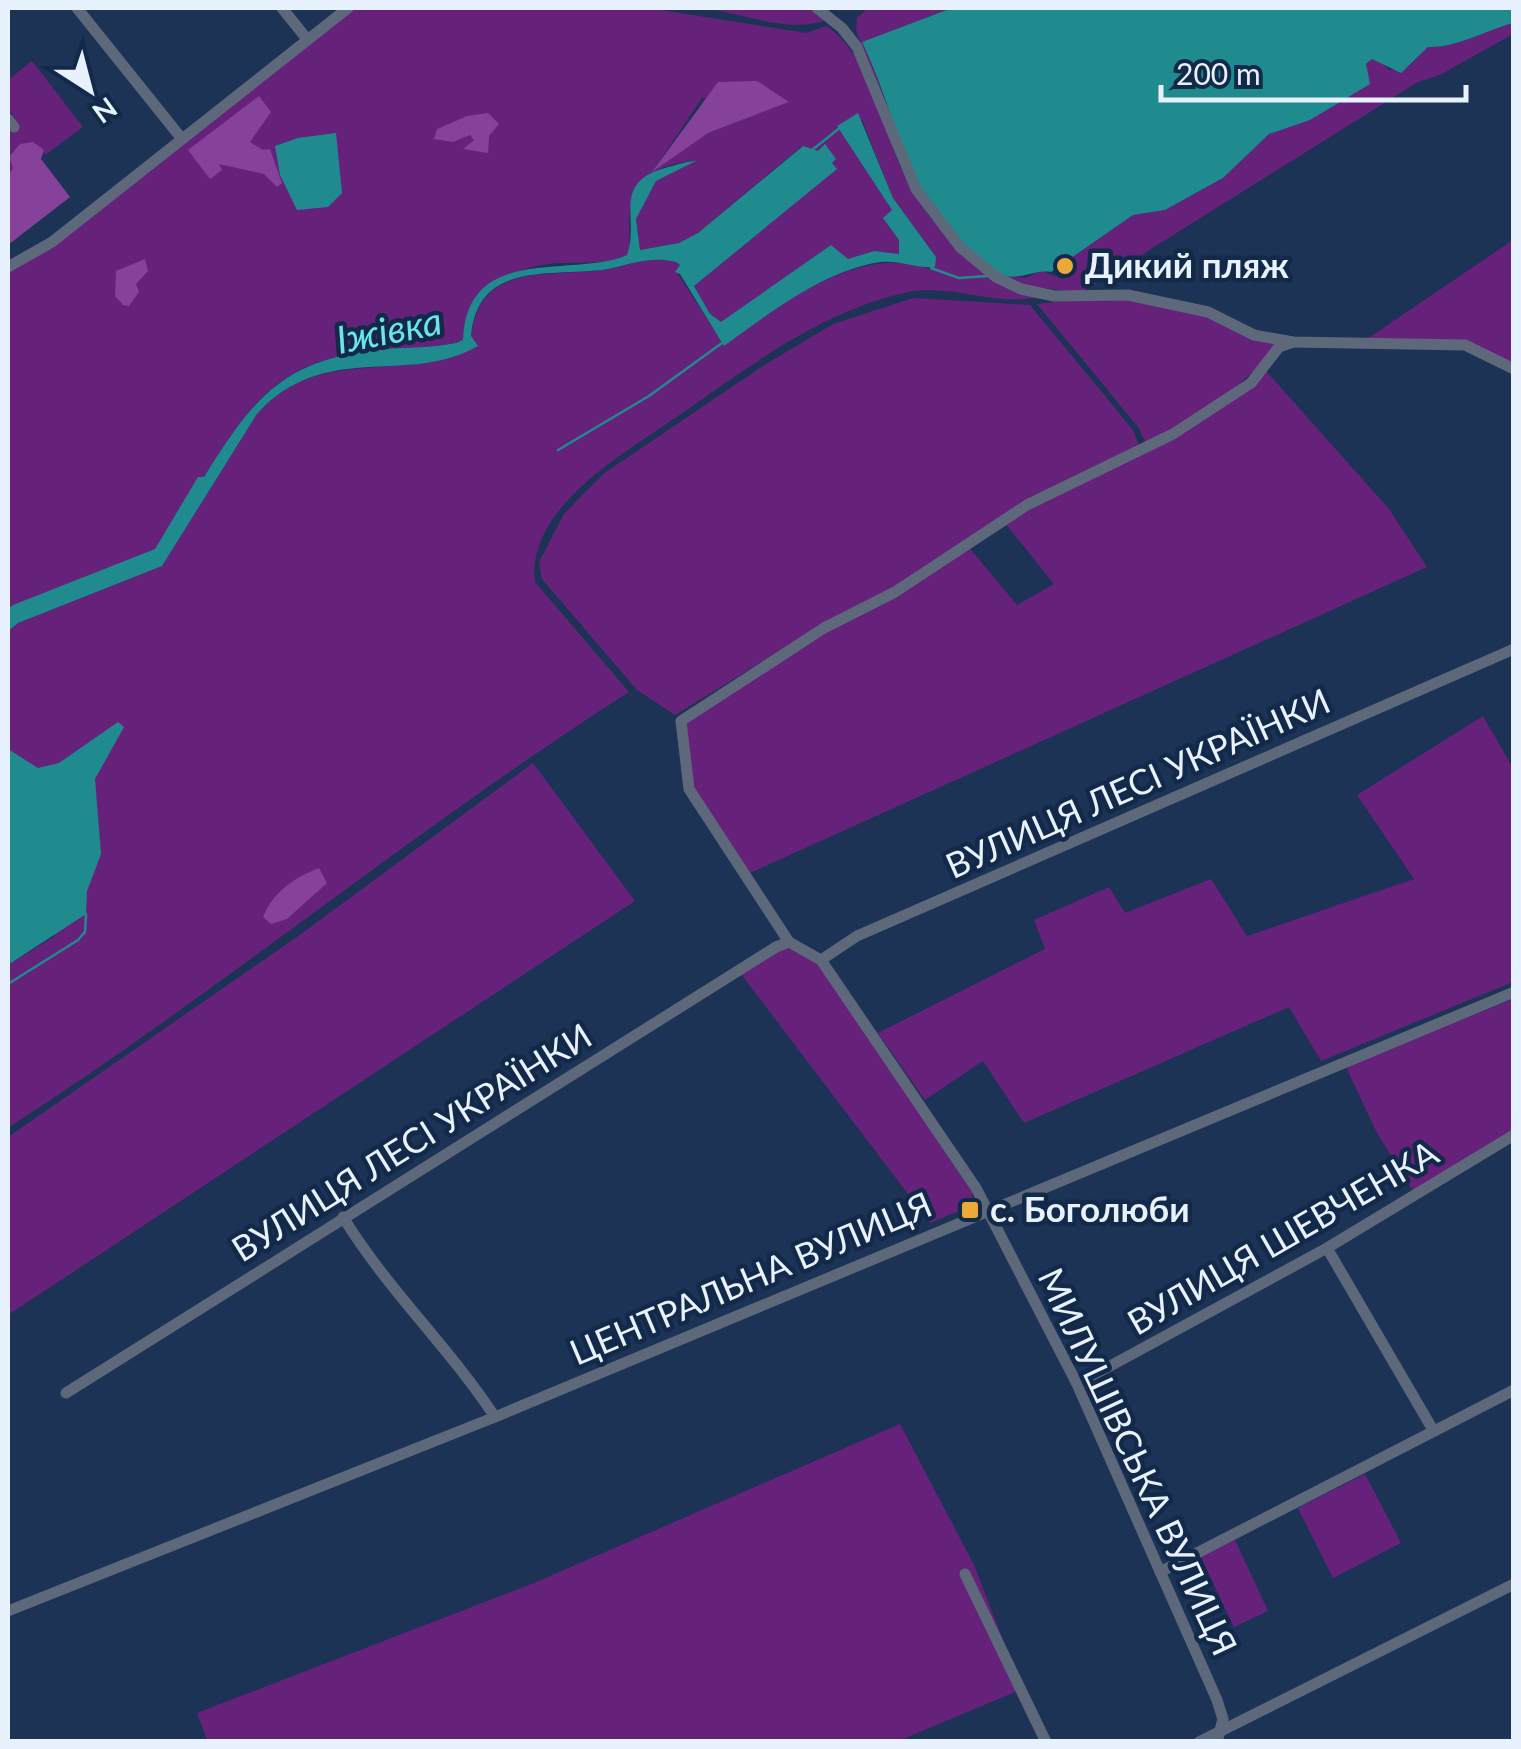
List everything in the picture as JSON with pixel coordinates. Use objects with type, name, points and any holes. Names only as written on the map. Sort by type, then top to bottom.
[{"type":"street","points":[[78,8],[182,139]]},
{"type":"street","points":[[282,8],[307,39]]},
{"type":"street","points":[[8,267],[52,242],[348,8]]},
{"type":"street","points":[[817,8],[842,28],[857,48],[916,189],[960,246],[996,277],[1022,289],[1054,296],[1128,295],[1208,312],[1254,335],[1293,342],[1465,346],[1514,369]]},
{"type":"street","points":[[821,960],[790,942],[689,789],[689,766],[679,726],[688,714],[824,628],[895,592],[1028,505],[1174,434],[1251,383],[1279,347],[1293,342]]},
{"type":"street","name":"ВУЛИЦЯ ЛЕСІ УКРАЇНКИ","points":[[821,960],[857,936],[1514,649]]},
{"type":"street","name":"ВУЛИЦЯ ЛЕСІ УКРАЇНКИ","points":[[66,1393],[790,942]]},
{"type":"street","name":"МИЛУШІВСЬКА ВУЛИЦЯ","points":[[821,960],[985,1209],[1078,1384],[1218,1700],[1222,1719],[1218,1737]]},
{"type":"street","name":"ЦЕНТРАЛЬНА ВУЛИЦЯ","points":[[8,1611],[495,1417],[985,1209],[1514,992]]},
{"type":"street","name":"ВУЛИЦЯ ШЕВЧЕНКА","points":[[1078,1384],[1327,1248],[1514,1136]]},
{"type":"street","points":[[343,1217],[370,1262],[466,1373],[495,1417]]},
{"type":"street","points":[[1327,1248],[1433,1430]]},
{"type":"street","points":[[1160,1572],[1514,1390]]},
{"type":"street","points":[[966,1574],[1046,1742]]},
{"type":"street","points":[[1199,1742],[1218,1737],[1514,1584]]},
{"type":"shaded area","points":[[354,8],[648,8],[806,33],[827,26],[857,59],[901,168],[937,225],[966,252],[1038,297],[1006,299],[925,290],[846,312],[758,361],[601,470],[574,493],[550,524],[537,553],[535,582],[629,692],[472,798],[165,1021],[8,1128],[8,965],[55,936],[8,842],[8,631],[18,623],[162,566],[257,414],[277,396],[318,375],[441,356],[471,336],[478,311],[489,294],[504,283],[649,260],[676,262],[680,265],[676,271],[724,345],[821,282],[875,264],[903,263],[930,269],[936,257],[893,198],[862,120],[838,126],[893,211],[883,218],[899,240],[900,254],[874,251],[848,260],[831,245],[721,323],[710,314],[694,286],[836,169],[832,163],[836,160],[802,146],[698,233],[679,243],[640,250],[636,219],[656,181],[696,161],[657,170],[634,196],[627,255],[606,261],[542,265],[514,274],[478,301],[465,326],[463,340],[456,343],[351,354],[297,372],[257,402],[240,423],[204,477],[198,478],[155,549],[8,609],[8,271],[54,245]],"holes":[[[702,98],[788,102],[708,133],[655,168]]]},
{"type":"shaded area","points":[[703,8],[810,8],[824,21],[794,25]]},
{"type":"shaded area","points":[[868,8],[952,8],[863,42],[876,52],[883,94],[856,31],[857,18]]},
{"type":"shaded area","points":[[952,8],[1513,8],[1513,23],[1460,42],[1428,47],[1401,73],[1372,59],[1366,64],[1370,84],[1310,120],[1269,134],[1223,178],[1165,210],[1133,215],[1051,272],[1013,277],[990,268],[952,232],[933,207],[906,155],[862,42]]},
{"type":"shaded area","points":[[1513,23],[1513,34],[1440,75],[1418,82],[1082,292],[1023,286],[998,274],[1025,278],[1042,271],[1062,279],[1069,274],[1070,259],[1133,215],[1165,210],[1223,178],[1269,134],[1310,120],[1372,59],[1377,57],[1389,70],[1408,67],[1428,47],[1460,42]]},
{"type":"shaded area","points":[[32,61],[83,127],[45,155],[44,150],[12,151],[14,169],[8,176],[8,117],[16,119],[8,109],[8,80]]},
{"type":"shaded area","points":[[757,81],[789,102],[708,133],[652,172],[718,82]]},
{"type":"shaded area","points":[[259,96],[271,112],[250,142],[263,150],[270,149],[282,183],[277,187],[264,174],[219,164],[222,170],[210,179],[188,150]]},
{"type":"shaded area","points":[[488,113],[499,124],[489,136],[488,153],[463,149],[474,140],[470,135],[453,142],[434,139],[437,129],[467,116]]},
{"type":"shaded area","points":[[858,113],[893,198],[936,257],[935,267],[881,262],[839,274],[798,295],[724,346],[680,274],[675,272],[680,265],[676,262],[649,260],[503,283],[488,294],[477,311],[471,336],[478,346],[451,358],[423,363],[338,370],[283,391],[257,414],[162,566],[18,623],[8,631],[8,609],[13,605],[155,549],[198,477],[204,477],[240,424],[257,403],[297,372],[351,354],[456,343],[463,340],[469,309],[483,289],[502,276],[604,262],[627,255],[633,193],[648,175],[696,161],[656,181],[636,219],[640,250],[679,243],[698,233],[803,146],[818,151],[825,144],[836,159],[832,163],[837,169],[694,286],[710,314],[721,322],[831,245],[848,259],[874,251],[899,254],[899,240],[883,218],[892,210],[837,126]]},
{"type":"shaded area","points":[[336,133],[342,193],[328,207],[297,210],[280,175],[275,146],[298,138]]},
{"type":"shaded area","points":[[33,142],[44,150],[41,159],[70,197],[8,245],[8,176],[13,168],[9,157],[20,144]]},
{"type":"shaded area","points":[[1513,240],[1513,364],[1466,341],[1367,339]]},
{"type":"shaded area","points":[[145,259],[148,271],[136,284],[139,292],[129,306],[123,305],[115,296],[116,271]]},
{"type":"shaded area","points":[[1102,296],[1207,315],[1277,344],[1218,401],[1146,443],[1138,427],[1037,304]]},
{"type":"shaded area","points":[[913,298],[1030,305],[1133,430],[1139,445],[893,589],[822,625],[675,715],[637,690],[542,579],[539,562],[564,514],[603,474],[766,364],[833,324]]},
{"type":"shaded area","points":[[1266,371],[1389,509],[1427,567],[750,873],[693,789],[683,727],[690,716],[968,546],[1017,605],[1054,584],[1005,523],[1145,450]]},
{"type":"shaded area","points":[[1483,716],[1513,768],[1513,982],[1321,1061],[1289,1007],[1024,1123],[983,1061],[925,1100],[878,1033],[1045,949],[1034,920],[1109,887],[1125,913],[1211,879],[1247,936],[1414,879],[1357,795]]},
{"type":"shaded area","points":[[118,722],[124,727],[95,779],[101,854],[87,891],[86,914],[8,965],[8,749],[38,768],[59,763]]},
{"type":"shaded area","points":[[533,763],[635,901],[8,1315],[8,1137],[297,937]]},
{"type":"shaded area","points":[[319,868],[327,883],[287,919],[271,924],[263,917],[286,886]]},
{"type":"shaded area","points":[[783,948],[800,951],[820,965],[972,1192],[973,1205],[930,1223],[741,974]]},
{"type":"shaded area","points":[[1513,999],[1513,1130],[1413,1191],[1377,1133],[1346,1067]]},
{"type":"shaded area","points":[[900,1424],[974,1565],[1022,1689],[896,1742],[208,1742],[197,1713],[534,1583]]},
{"type":"shaded area","points":[[1365,1474],[1401,1543],[1333,1578],[1298,1508]]},
{"type":"shaded area","points":[[1235,1540],[1268,1611],[1234,1627],[1200,1556]]},
{"type":"waterway","name":"Іжівка","points":[[812,150],[841,127]]},
{"type":"waterway","points":[[931,268],[959,278],[987,276]]},
{"type":"waterway","points":[[558,450],[649,396],[722,343]]},
{"type":"waterway","points":[[8,984],[78,940],[85,932],[86,914]]},
{"type":"place","name":"Дикий пляж","points":[[1065,266]]},
{"type":"place","name":"с. Боголюби","points":[[970,1210]]}]
